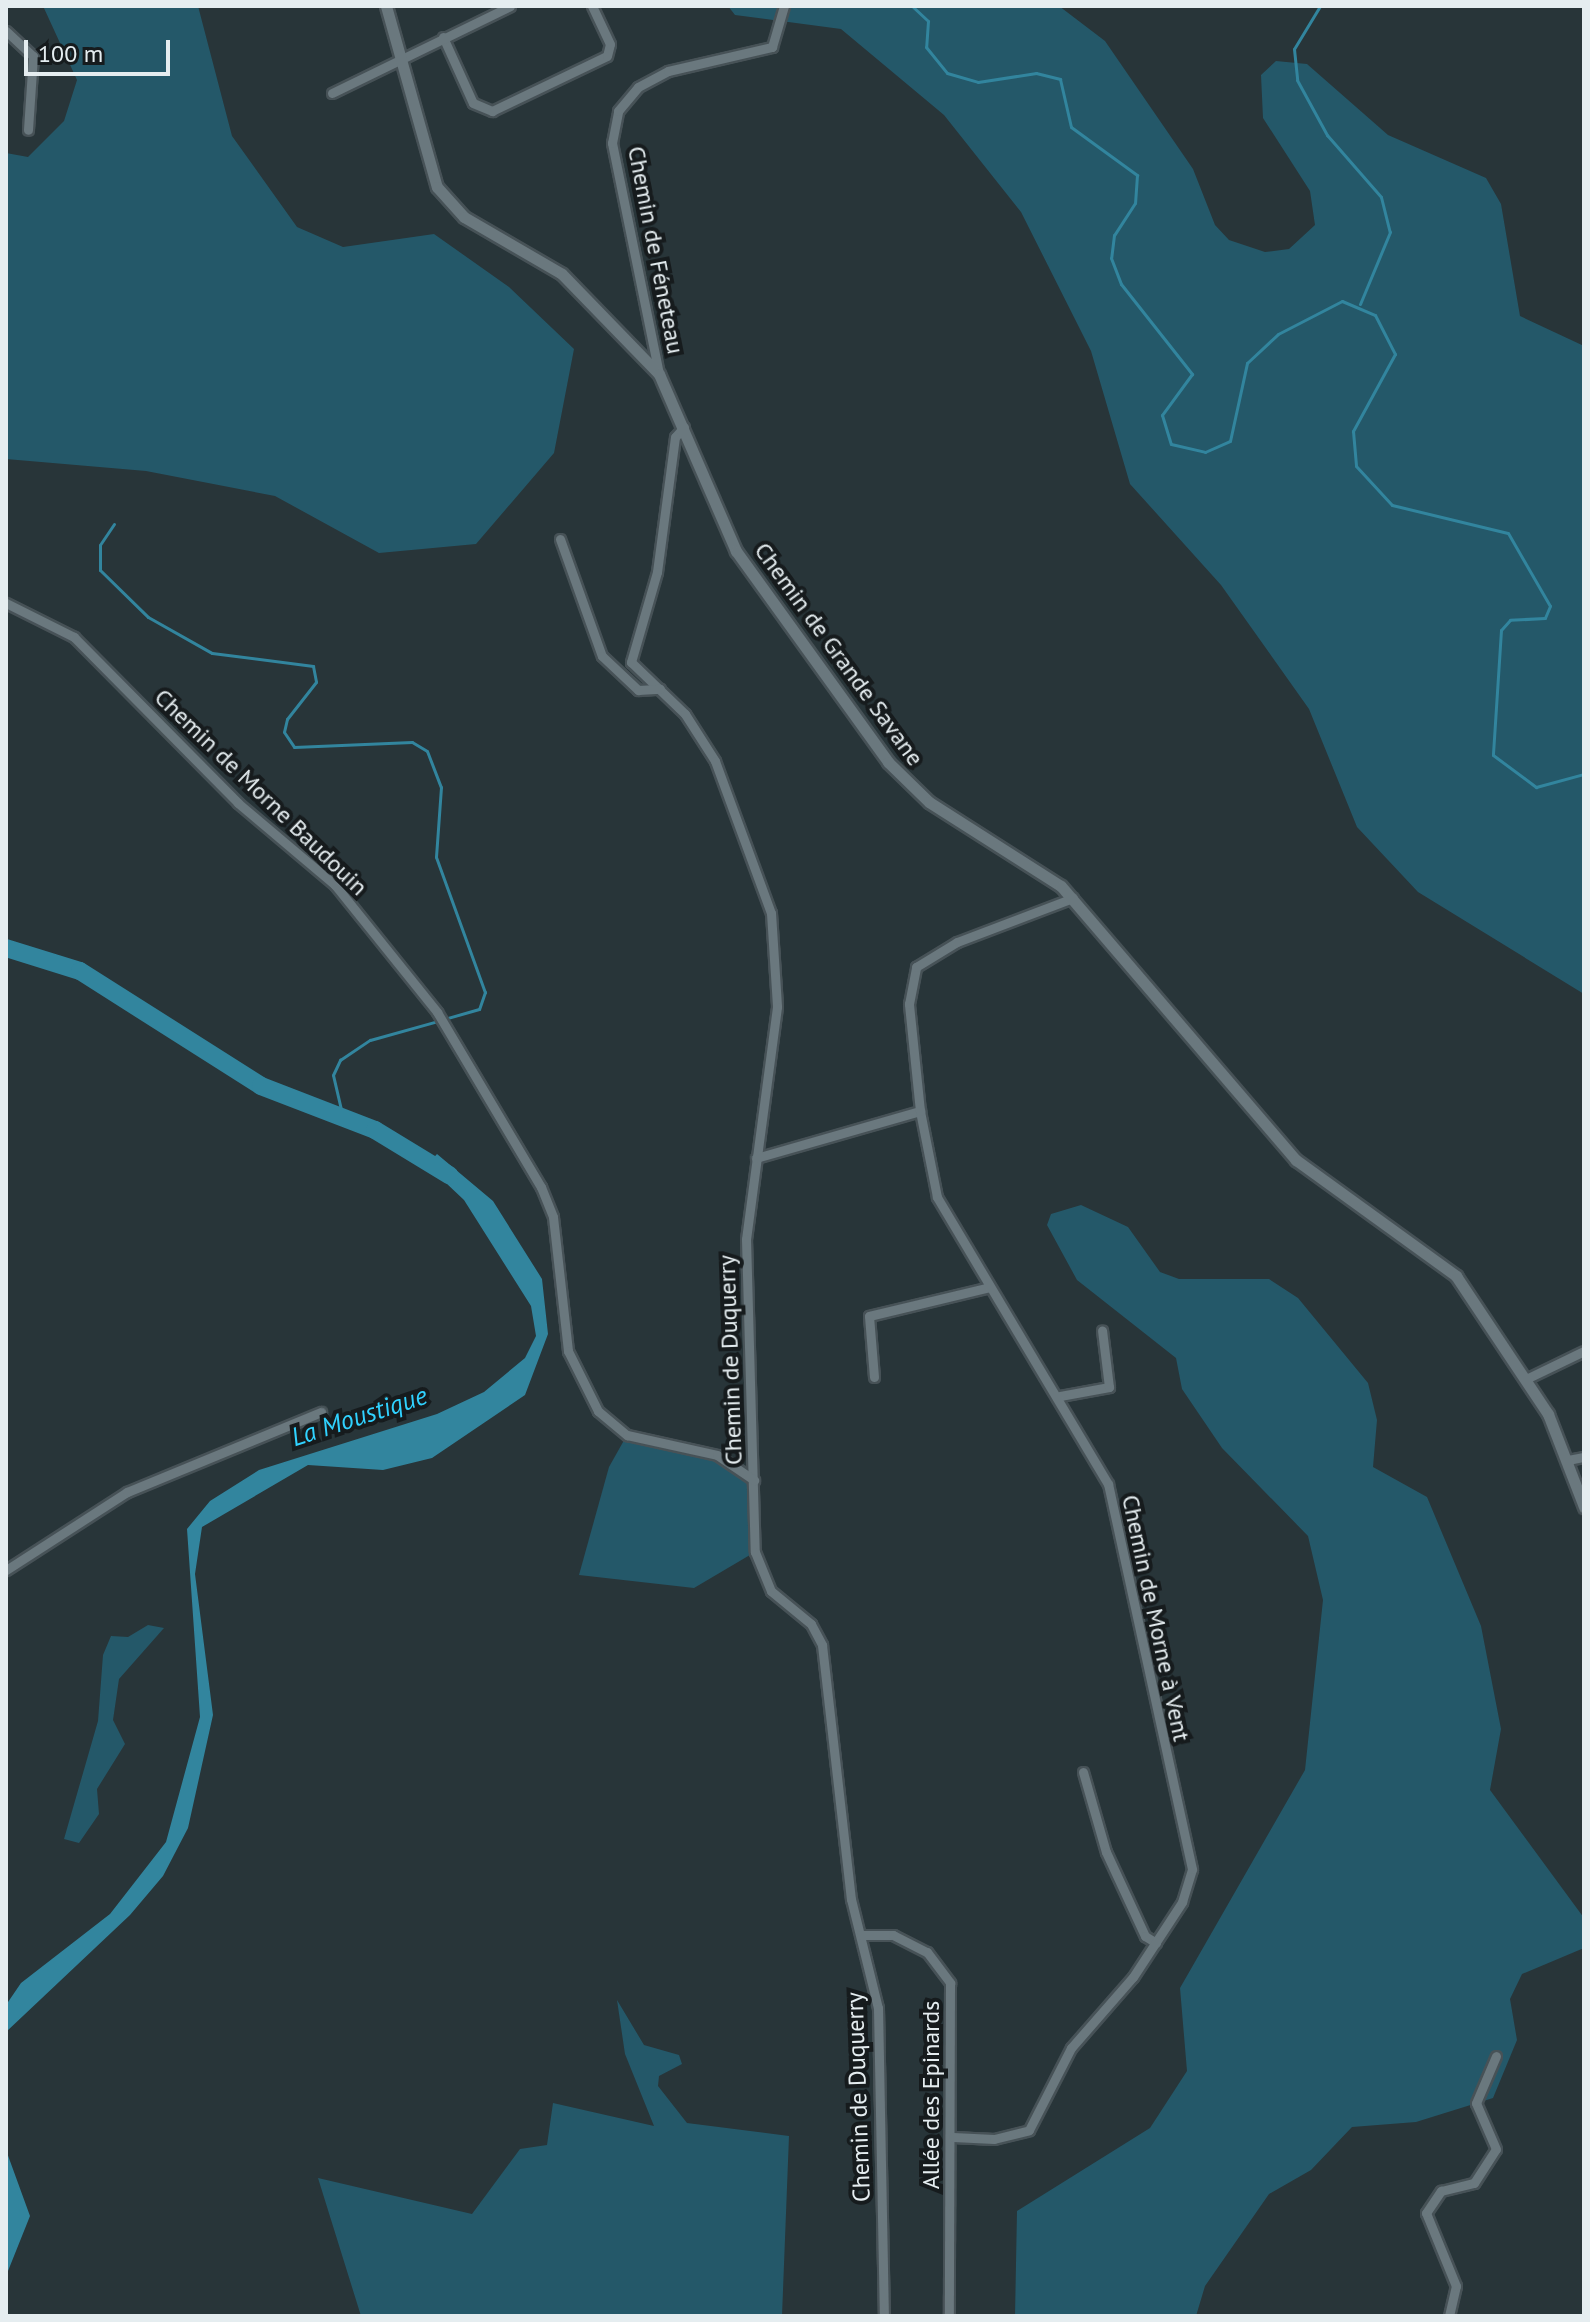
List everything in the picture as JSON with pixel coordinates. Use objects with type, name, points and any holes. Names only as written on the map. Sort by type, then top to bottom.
[{"type":"street","name":"Chemin de Grande Savane","points":[[386,6],[437,187],[464,217],[562,274],[659,374],[736,551],[888,762],[929,802],[1038,868],[1073,898],[1296,1160],[1456,1276],[1526,1379],[1580,1486],[1584,1507]]},
{"type":"street","points":[[332,93],[510,6]]},
{"type":"street","points":[[443,37],[473,103],[492,111],[607,56],[610,44],[592,6]]},
{"type":"street","name":"Chemin de Féneteau","points":[[659,374],[612,143],[618,111],[638,87],[668,71],[772,47],[784,6]]},
{"type":"street","points":[[6,31],[33,56],[28,130]]},
{"type":"street","name":"Chemin de Duquerry","points":[[684,427],[675,437],[650,602],[630,651],[636,670],[660,689],[715,761],[771,913],[777,1007],[746,1239],[756,1564],[822,1645],[861,1935],[878,2008],[884,2316]]},
{"type":"street","points":[[560,539],[602,656],[638,690],[660,689]]},
{"type":"street","name":"Chemin de Morne Baudouin","points":[[6,603],[74,637],[238,803],[335,885],[451,1031],[553,1217],[568,1351],[584,1392],[627,1435],[717,1455],[754,1480]]},
{"type":"street","name":"Chemin de Morne à Vent","points":[[953,2137],[994,2139],[1029,2130],[1071,2048],[1156,1943],[1182,1902],[1192,1869],[1108,1484],[1060,1396],[937,1197],[920,1111],[909,1004],[916,967],[957,942],[1073,898]]},
{"type":"street","points":[[756,1158],[920,1111]]},
{"type":"street","points":[[874,1377],[869,1316],[990,1287]]},
{"type":"street","points":[[1060,1396],[1109,1387],[1102,1330]]},
{"type":"street","points":[[1526,1379],[1584,1351]]},
{"type":"street","points":[[6,1570],[127,1492],[321,1412]]},
{"type":"street","points":[[1568,1460],[1584,1457]]},
{"type":"street","points":[[1083,1772],[1106,1852],[1145,1936],[1156,1943]]},
{"type":"street","name":"Allée des Epinards","points":[[861,1935],[893,1935],[927,1952],[950,1983],[953,2137],[949,2316]]},
{"type":"street","points":[[1449,2316],[1456,2286],[1426,2213],[1441,2191],[1474,2183],[1496,2149],[1476,2103],[1496,2056]]},
{"type":"shaded area","points":[[43,6],[198,6],[232,136],[297,227],[343,247],[434,234],[509,287],[574,349],[554,453],[476,544],[379,553],[275,496],[146,471],[6,459],[6,153],[28,157],[64,121],[77,80]]},
{"type":"shaded area","points":[[728,6],[1059,6],[1105,41],[1193,169],[1215,225],[1229,240],[1265,252],[1289,249],[1315,225],[1310,191],[1263,118],[1261,75],[1276,61],[1307,64],[1388,135],[1486,178],[1501,204],[1520,316],[1584,346],[1584,994],[1418,892],[1357,827],[1309,709],[1221,585],[1130,484],[1091,351],[1021,212],[944,115],[841,29],[735,15]]},
{"type":"shaded area","points":[[437,1154],[493,1201],[542,1279],[548,1334],[525,1395],[432,1458],[383,1470],[308,1465],[202,1527],[195,1574],[213,1715],[188,1828],[163,1876],[130,1915],[6,2032],[6,2005],[21,1983],[110,1914],[166,1842],[200,1717],[187,1529],[210,1501],[259,1470],[437,1414],[484,1392],[525,1358],[536,1336],[531,1306],[464,1200],[427,1165]]},
{"type":"shaded area","points":[[1081,1205],[1128,1227],[1160,1272],[1179,1279],[1269,1279],[1298,1298],[1368,1383],[1377,1420],[1373,1467],[1427,1497],[1481,1626],[1501,1729],[1490,1790],[1584,1918],[1584,1948],[1522,1974],[1510,1999],[1517,2040],[1493,2098],[1416,2122],[1352,2127],[1311,2170],[1269,2194],[1205,2286],[1196,2316],[1015,2316],[1017,2211],[1150,2128],[1187,2071],[1180,1988],[1305,1770],[1323,1600],[1308,1536],[1222,1448],[1182,1389],[1176,1358],[1077,1280],[1047,1225],[1051,1214]]},
{"type":"shaded area","points":[[627,1435],[717,1455],[754,1480],[755,1552],[694,1588],[579,1575],[609,1467]]},
{"type":"shaded area","points":[[148,1625],[164,1628],[119,1679],[113,1720],[125,1744],[97,1789],[99,1814],[79,1843],[64,1839],[98,1721],[103,1655],[111,1636],[128,1637]]},
{"type":"shaded area","points":[[617,2000],[644,2045],[679,2055],[682,2064],[659,2076],[658,2086],[687,2123],[789,2136],[782,2316],[361,2316],[318,2178],[472,2214],[520,2149],[547,2145],[553,2103],[654,2126],[625,2054]]},
{"type":"shaded area","points":[[6,2150],[30,2216],[6,2276],[7,2221]]},
{"type":"waterway","points":[[912,6],[928,21],[926,47],[947,73],[978,82],[1036,73],[1060,79],[1071,127],[1137,175],[1135,203],[1114,235],[1111,258],[1121,284],[1192,374],[1162,415],[1171,444],[1205,452],[1230,441],[1247,363],[1278,334],[1342,301],[1375,315],[1395,354],[1353,431],[1356,466],[1392,505],[1508,533],[1550,606],[1545,618],[1510,620],[1501,630],[1493,755],[1536,787],[1584,774]]},
{"type":"waterway","points":[[1320,6],[1294,49],[1297,80],[1327,135],[1381,197],[1390,232],[1360,304]]},
{"type":"waterway","points":[[114,524],[100,545],[100,570],[148,617],[212,653],[313,666],[316,682],[287,719],[284,732],[294,747],[412,742],[427,751],[441,787],[436,857],[485,992],[479,1009],[445,1019]]},
{"type":"waterway","name":"La Moustique","points":[[6,948],[80,971],[261,1086],[375,1130],[449,1175]]},
{"type":"waterway","points":[[343,1118],[333,1075],[340,1060],[370,1040],[438,1021]]}]
